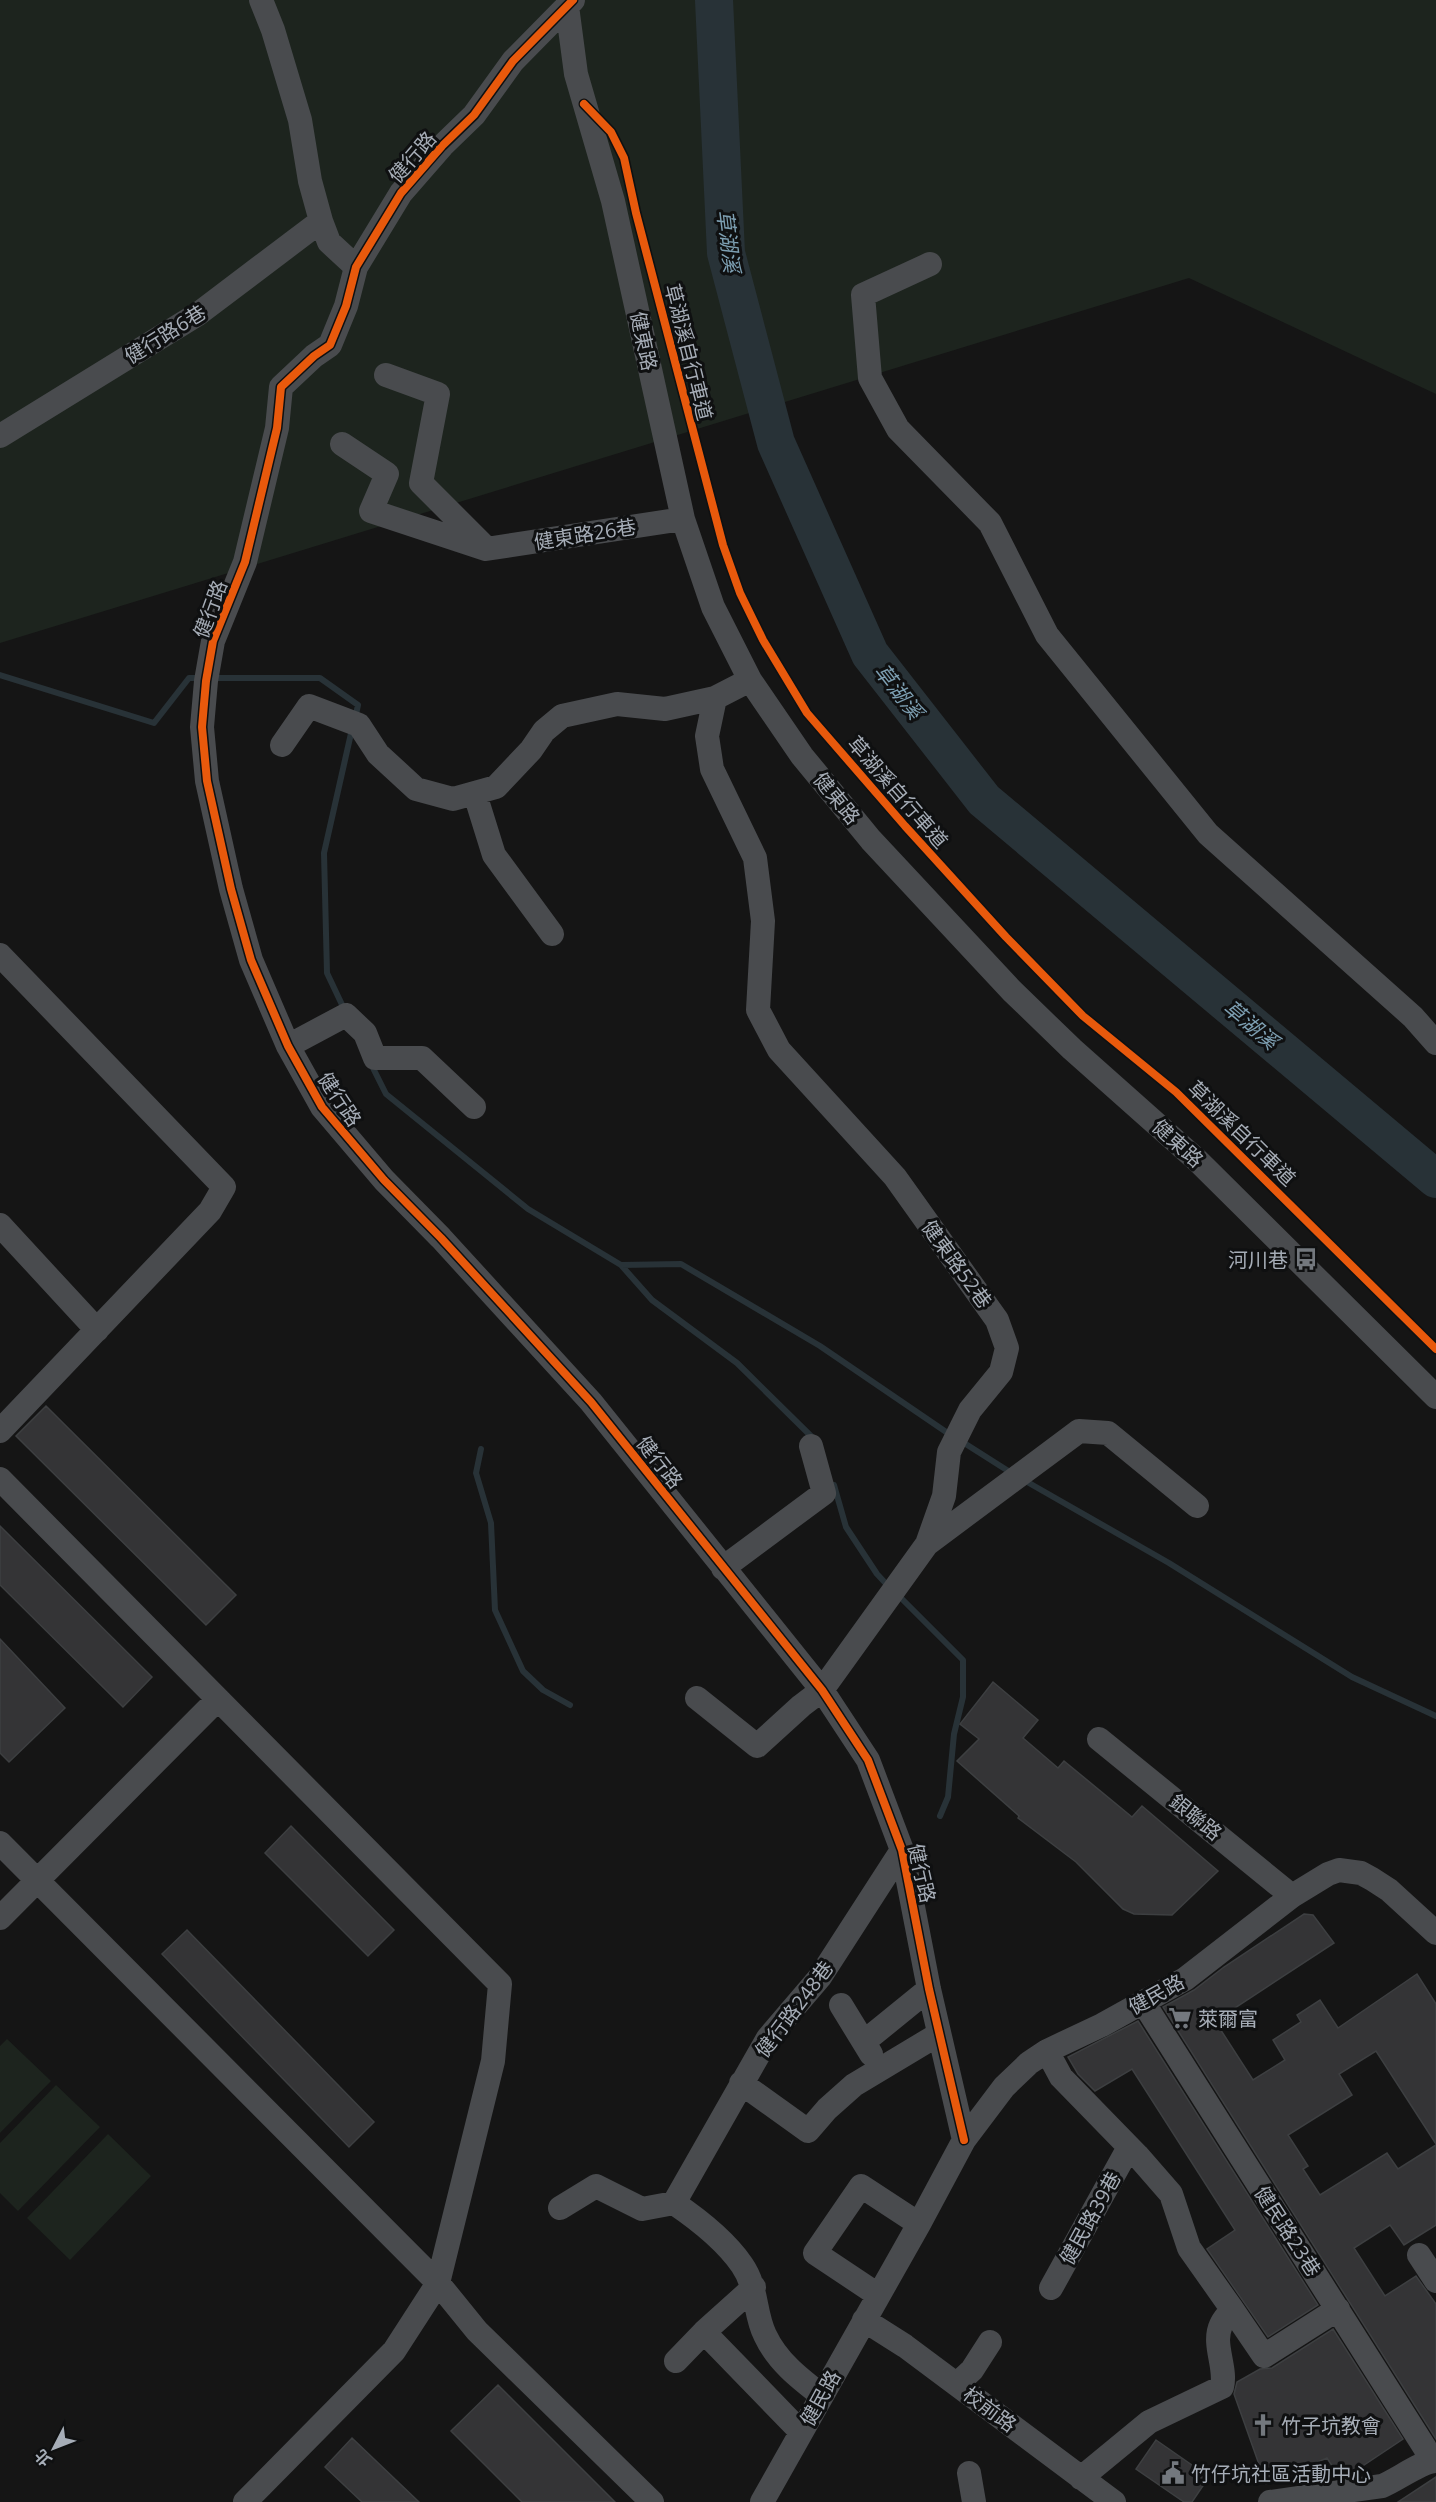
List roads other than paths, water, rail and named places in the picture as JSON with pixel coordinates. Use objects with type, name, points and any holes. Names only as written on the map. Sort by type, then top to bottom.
[{"type":"street","points":[[261,0],[273,30],[300,120],[310,181],[321,221],[329,242],[356,267]]},
{"type":"street","name":"健行路","points":[[569,2],[513,61],[474,115],[442,146],[401,193],[356,267],[346,306],[330,345],[314,356],[281,387],[277,428],[245,562],[213,641],[206,681],[202,727],[207,781],[247,950],[288,1046],[322,1107],[349,1141],[591,1402],[822,1690],[868,1760],[902,1850],[929,1989],[964,2140]]},
{"type":"street","name":"健東路","points":[[569,2],[576,74],[612,201],[683,519],[713,607],[750,680],[802,756],[871,840],[1012,991],[1072,1049],[1198,1161],[1436,1397]]},
{"type":"street","name":"健行路6巷","points":[[0,436],[198,314],[321,221]]},
{"type":"street","points":[[930,264],[863,296],[870,378],[898,429],[990,524],[1047,635],[1208,834],[1413,1017],[1436,1043]]},
{"type":"street","points":[[386,375],[438,394],[421,483],[486,549]]},
{"type":"street","name":"健東路26巷","points":[[342,444],[387,474],[371,511],[486,549],[683,519]]},
{"type":"street","points":[[282,745],[309,706],[359,725],[378,754],[416,789],[453,799],[496,787],[531,750],[544,731],[562,716],[617,704],[665,708],[715,698],[750,680]]},
{"type":"street","name":"健東路52巷","points":[[715,698],[707,735],[712,769],[755,858],[763,921],[758,1010],[779,1050],[895,1177],[997,1320],[1007,1348],[1001,1372],[970,1410],[949,1452],[944,1496],[927,1544]]},
{"type":"street","points":[[475,794],[494,855],[552,934]]},
{"type":"street","points":[[0,955],[224,1187],[210,1211],[0,1431]]},
{"type":"street","points":[[288,1046],[346,1015],[365,1033],[375,1058],[422,1058],[474,1107]]},
{"type":"street","points":[[0,1225],[97,1330]]},
{"type":"street","points":[[697,1698],[757,1746],[822,1690],[927,1544],[1079,1431],[1108,1433],[1197,1506]]},
{"type":"street","points":[[723,1568],[824,1493],[811,1446]]},
{"type":"street","points":[[0,1479],[500,1984],[494,2061],[438,2283],[393,2351],[244,2502]]},
{"type":"street","points":[[0,1918],[217,1700]]},
{"type":"street","name":"銀聯路","points":[[1099,1739],[1292,1896]]},
{"type":"street","points":[[0,1843],[438,2283],[477,2331],[652,2502]]},
{"type":"street","name":"健行路248巷","points":[[674,2204],[768,2038],[820,1977],[902,1850]]},
{"type":"street","name":"健民路","points":[[762,2502],[964,2140],[1004,2087],[1029,2063],[1047,2051],[1102,2025],[1185,1979],[1292,1896],[1320,1878],[1339,1870],[1361,1873],[1389,1890],[1436,1933]]},
{"type":"street","points":[[865,2041],[929,1989]]},
{"type":"street","name":"健民路23巷","points":[[1143,2002],[1433,2461]]},
{"type":"street","points":[[842,2005],[865,2041],[878,2070]]},
{"type":"street","points":[[741,2084],[808,2132],[827,2109],[854,2085],[939,2034]]},
{"type":"street","name":"健民路39巷","points":[[1047,2051],[1061,2077],[1171,2194],[1189,2248],[1264,2356],[1338,2309]]},
{"type":"street","name":"健民路39巷","points":[[1051,2288],[1129,2147]]},
{"type":"street","points":[[560,2208],[596,2186],[642,2209],[674,2204],[703,2222],[742,2265],[754,2288],[764,2334],[788,2369],[821,2395]]},
{"type":"street","points":[[878,2295],[815,2253],[861,2186],[919,2224]]},
{"type":"street","points":[[1419,2255],[1436,2281]]},
{"type":"street","points":[[676,2361],[704,2332],[754,2288]]},
{"type":"street","points":[[1081,2478],[1149,2422],[1221,2386],[1224,2379],[1220,2357],[1220,2326],[1232,2309]]},
{"type":"street","name":"校前路","points":[[864,2320],[905,2346],[1114,2502]]},
{"type":"street","points":[[704,2332],[801,2432]]},
{"type":"street","points":[[957,2384],[972,2370],[990,2342]]},
{"type":"street","points":[[1270,2502],[1382,2486],[1433,2461]]},
{"type":"street","points":[[969,2473],[974,2502]]},
{"type":"waterway","name":"草湖溪","points":[[714,0],[726,253],[776,443],[870,654],[984,800],[1436,1179]]},
{"type":"waterway","points":[[0,675],[154,723],[189,678],[201,678]]},
{"type":"waterway","points":[[211,678],[320,678],[358,705],[355,719]]},
{"type":"waterway","points":[[345,1011],[327,973],[324,853],[352,729]]},
{"type":"waterway","points":[[371,1064],[386,1094],[528,1209],[621,1265],[681,1264],[820,1346],[952,1436]]},
{"type":"waterway","points":[[621,1265],[652,1300],[737,1363],[813,1438]]},
{"type":"waterway","points":[[961,1441],[1013,1474]]},
{"type":"waterway","points":[[481,1449],[476,1473],[491,1523],[495,1610],[523,1671],[543,1690],[570,1705]]},
{"type":"waterway","points":[[1022,1479],[1169,1563],[1352,1677],[1436,1716]]},
{"type":"waterway","points":[[834,1485],[846,1527],[877,1574],[890,1588]]},
{"type":"waterway","points":[[898,1595],[963,1660],[963,1697],[954,1734],[948,1797],[940,1816]]},
{"type":"place","name":"河川巷","points":[[1306,1259]]},
{"type":"place","name":"萊爾富","points":[[1180,2018]]},
{"type":"place","name":"竹子坑教會","points":[[1263,2425]]},
{"type":"place","name":"竹仔坑社區活動中心","points":[[1173,2473]]}]
